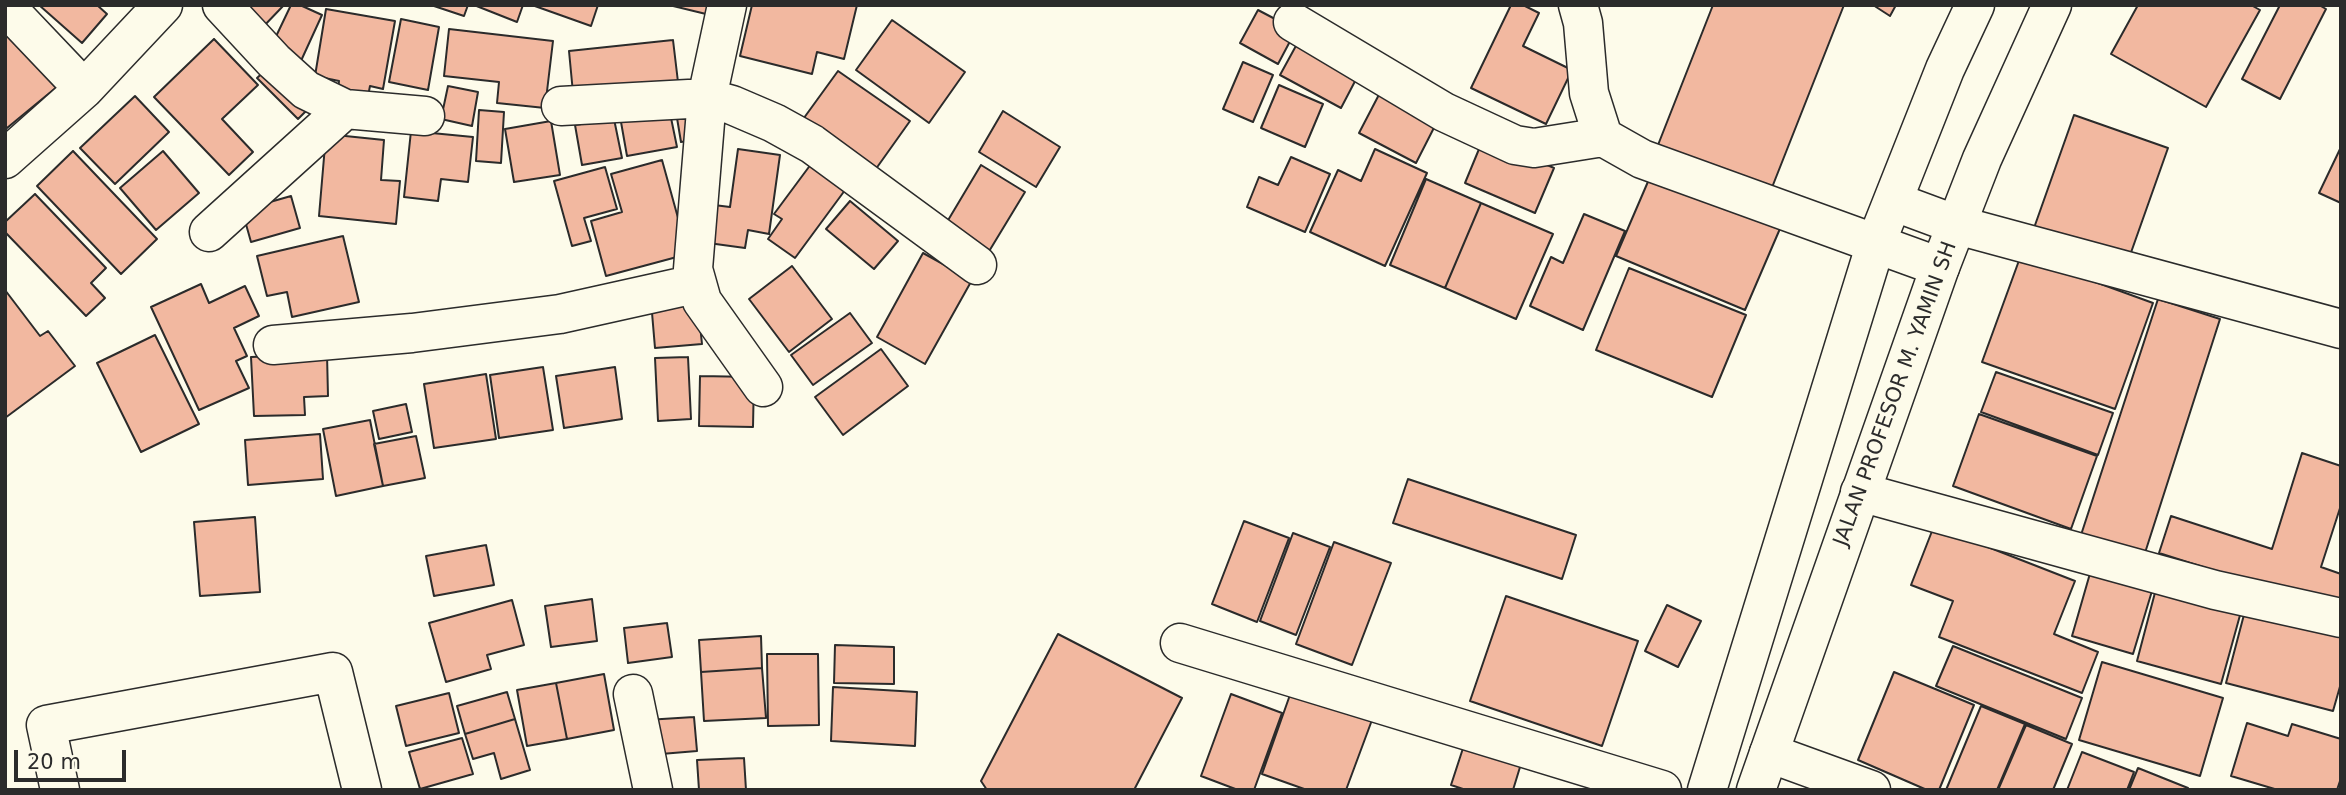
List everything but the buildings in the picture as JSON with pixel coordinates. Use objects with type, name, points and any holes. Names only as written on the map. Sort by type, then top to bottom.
[{"type":"main road","points":[[5,159],[84,89],[163,5]]},
{"type":"main road","points":[[222,5],[274,61],[306,90],[345,109],[425,116]]},
{"type":"main road","points":[[727,5],[707,98],[693,255],[695,284],[717,325],[763,387]]},
{"type":"main road","points":[[1578,5],[1583,23],[1589,93],[1602,137]]},
{"type":"main road","points":[[1707,790],[1876,243],[1895,202],[1945,69],[1975,5]]},
{"type":"main road","name":"JALAN PROFESOR M. YAMIN SH","points":[[1756,790],[1940,267],[1982,159],[2052,5]]},
{"type":"main road","points":[[5,6],[84,89]]},
{"type":"main road","points":[[1293,22],[1444,112],[1515,145],[1534,148],[1573,139],[1602,137],[1642,159],[1940,267]]},
{"type":"main road","points":[[561,106],[707,98],[774,123],[812,144],[977,265]]},
{"type":"main road","points":[[209,232],[345,109]]},
{"type":"main road","points":[[1895,202],[1957,225],[2341,329]]},
{"type":"main road","points":[[273,345],[412,333],[560,314],[695,284]]},
{"type":"main road","points":[[1860,492],[2214,590],[2341,618]]},
{"type":"main road","points":[[1180,643],[1662,790]]},
{"type":"main road","points":[[60,790],[46,725],[332,672],[362,790]]},
{"type":"main road","points":[[633,694],[653,790]]},
{"type":"main road","points":[[1769,753],[1871,790]]}]
